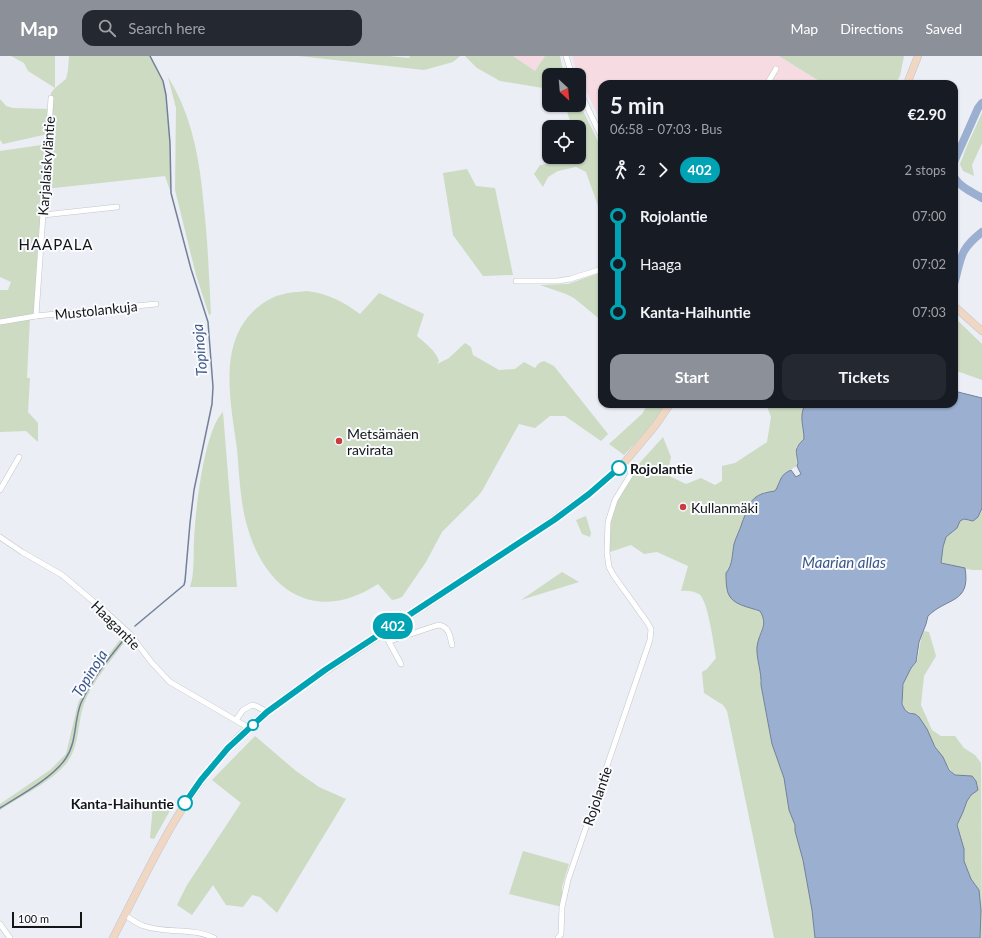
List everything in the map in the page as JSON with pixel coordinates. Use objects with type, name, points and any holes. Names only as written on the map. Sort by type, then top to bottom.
[{"type":"main road","points":[[909,80],[918,56]]},
{"type":"main road","points":[[958,310],[982,331]]},
{"type":"main road","points":[[113,938],[170,826],[201,780],[228,748],[267,712],[319,674],[554,520],[589,494],[624,463],[655,426],[667,408]]},
{"type":"street","points":[[566,56],[570,68]]},
{"type":"street","points":[[769,80],[776,69]]},
{"type":"street","name":"Karjalaiskyläntie","points":[[36,316],[51,98]]},
{"type":"street","points":[[586,105],[598,130]]},
{"type":"street","points":[[43,215],[117,207]]},
{"type":"street","points":[[516,281],[558,281],[598,270]]},
{"type":"street","name":"Mustolankuja","points":[[36,316],[156,304]]},
{"type":"street","points":[[0,322],[36,316]]},
{"type":"street","points":[[0,490],[19,457]]},
{"type":"street","name":"Rojolantie","points":[[558,938],[561,934],[562,907],[568,880],[650,640],[651,629],[614,576],[609,566],[607,553],[608,522],[615,500],[631,474],[630,470],[624,463]]},
{"type":"street","name":"Haagantie","points":[[0,537],[22,552],[62,575],[106,612],[130,634],[152,663],[170,682],[249,728]]},
{"type":"street","points":[[388,640],[394,640],[442,626],[448,631],[452,645]]},
{"type":"street","points":[[383,632],[402,664]]},
{"type":"street","points":[[236,720],[243,710],[252,705],[267,712]]},
{"type":"street","points":[[125,915],[144,926],[161,929],[184,930],[208,935],[214,938]]},
{"type":"street","points":[[0,924],[10,938]]},
{"type":"shaded area","points":[[513,56],[545,56],[535,71]]},
{"type":"shaded area","points":[[572,56],[779,56],[818,80],[598,80],[598,116],[586,91],[586,68],[575,68]]},
{"type":"green space","points":[[11,56],[55,56],[55,88],[28,71],[24,63]]},
{"type":"green space","points":[[69,56],[150,56],[163,81],[166,95],[170,143],[171,193],[165,176],[45,189],[36,316],[30,317],[27,378],[30,378],[28,412],[38,423],[38,442],[26,431],[0,432],[0,290],[8,290],[11,282],[0,277],[0,151],[48,144],[48,134],[3,144],[0,140],[0,99],[6,106],[13,108],[50,109],[51,93],[66,79]]},
{"type":"green space","points":[[299,56],[389,56],[409,58],[410,56],[460,56],[453,62],[424,70]]},
{"type":"green space","points":[[465,56],[513,56],[535,71],[545,56],[560,56],[563,68],[542,68],[542,88],[500,81],[477,68]]},
{"type":"green space","points":[[779,56],[904,56],[900,76],[898,80],[818,80]]},
{"type":"green space","points":[[168,77],[184,108],[194,140],[200,174],[206,234],[211,314],[209,315],[196,275],[175,190],[176,108]]},
{"type":"green space","points":[[567,112],[584,112],[598,141],[598,206],[586,172],[576,167],[558,171],[548,177],[543,187],[534,174],[540,165],[586,164],[586,120],[570,120]]},
{"type":"green space","points":[[982,113],[982,143],[972,165],[974,176],[963,171],[960,164]]},
{"type":"green space","points":[[467,169],[476,186],[495,188],[513,275],[483,276],[453,235],[443,173]]},
{"type":"green space","points":[[598,273],[598,318],[574,298],[540,285],[568,284]]},
{"type":"green space","name":"Metsämäen ravirata","points":[[307,291],[322,294],[335,299],[360,314],[379,293],[424,314],[417,336],[430,347],[435,354],[439,361],[437,364],[449,358],[465,343],[471,347],[473,355],[499,370],[515,369],[524,362],[535,368],[539,363],[544,361],[554,366],[608,434],[601,441],[565,416],[550,416],[535,428],[519,424],[482,491],[442,532],[426,562],[402,597],[392,600],[378,584],[354,596],[332,602],[311,600],[293,593],[277,581],[263,563],[253,542],[245,518],[231,403],[230,371],[231,355],[235,341],[244,322],[253,312],[263,303],[274,297],[287,293]]},
{"type":"green space","points":[[958,321],[982,344],[982,380],[958,371]]},
{"type":"green space","points":[[646,408],[663,408],[646,431],[624,455],[609,444],[642,414]]},
{"type":"green space","points":[[768,408],[804,408],[802,417],[804,439],[796,447],[797,466],[786,472],[775,491],[764,492],[735,543],[730,569],[741,605],[760,611],[764,618],[765,624],[761,633],[761,685],[772,744],[784,778],[789,810],[795,825],[795,831],[803,860],[812,910],[815,938],[774,938],[727,711],[723,705],[704,693],[702,672],[707,669],[716,658],[710,624],[702,598],[695,592],[681,591],[688,566],[657,552],[644,554],[631,545],[607,553],[608,522],[616,498],[622,486],[638,465],[663,437],[671,457],[667,475],[686,484],[701,478],[715,485],[722,481],[722,466],[735,463],[767,442],[771,417]]},
{"type":"green space","points":[[223,412],[237,587],[190,587],[193,570],[196,512],[202,473],[211,436],[216,422]]},
{"type":"green space","points":[[982,508],[982,570],[972,570],[941,563],[946,537],[957,528],[960,521],[965,519],[969,521],[978,517]]},
{"type":"green space","points":[[586,516],[591,533],[590,537],[582,534],[576,520]]},
{"type":"green space","points":[[562,572],[579,582],[521,600]]},
{"type":"green space","points":[[924,631],[929,632],[936,656],[924,676],[921,705],[932,730],[941,736],[955,736],[964,748],[975,755],[981,763],[982,938],[980,938],[981,910],[976,885],[971,879],[964,861],[964,849],[957,825],[971,795],[968,775],[959,776],[952,772],[920,718],[905,709],[902,699],[905,680],[909,671],[917,661]]},
{"type":"green space","points":[[122,637],[131,641],[124,643],[91,688],[84,704],[76,744],[70,758],[51,778],[0,810],[0,804],[50,770],[66,754],[78,703],[93,675]]},
{"type":"green space","points":[[255,736],[296,771],[319,787],[346,799],[277,913],[260,897],[252,895],[243,907],[226,905],[213,885],[192,915],[177,905],[187,885],[241,803],[212,780]]},
{"type":"green space","points":[[153,805],[172,807],[154,839],[150,838]]},
{"type":"green space","points":[[523,851],[569,864],[562,887],[562,907],[509,894]]},
{"type":"water","name":"Maarian allas","points":[[958,392],[982,398],[982,508],[978,517],[973,521],[964,519],[960,521],[957,528],[946,537],[941,563],[965,568],[966,580],[964,588],[961,594],[956,598],[935,610],[928,616],[919,642],[916,662],[911,668],[903,684],[902,704],[905,710],[919,717],[949,770],[955,775],[972,776],[976,781],[978,790],[971,795],[967,801],[957,825],[964,849],[964,861],[971,879],[979,890],[981,910],[980,938],[815,938],[812,910],[803,860],[795,831],[795,825],[789,810],[784,778],[772,744],[761,685],[757,647],[764,625],[763,616],[760,611],[741,605],[733,600],[728,593],[726,583],[726,573],[731,563],[734,544],[752,500],[761,494],[775,491],[782,476],[787,472],[791,470],[796,477],[801,474],[797,466],[796,450],[804,439],[802,412],[804,408],[958,408]]},
{"type":"waterway","name":"Topinoja","points":[[135,626],[184,585],[194,490],[212,404],[213,387],[208,322],[191,269],[171,193],[170,143],[166,95],[163,81],[150,56]]},
{"type":"waterway","points":[[958,153],[978,108],[982,103]]},
{"type":"waterway","points":[[958,182],[982,198]]},
{"type":"waterway","points":[[958,269],[965,250],[969,244],[982,232]]},
{"type":"waterway","name":"Topinoja","points":[[0,808],[45,779],[66,758],[70,752],[77,717],[85,694],[102,668],[126,637]]},
{"type":"bus line","name":"402","points":[[185,803],[201,780],[228,748],[267,712],[325,670],[554,520],[589,494],[619,468]]},
{"type":"place","name":"Metsämäen ravirata","points":[[339,441]]},
{"type":"place","name":"Rojolantie","points":[[619,468]]},
{"type":"place","name":"Kullanmäki","points":[[683,507]]},
{"type":"place","name":"Kanta-Haihuntie","points":[[185,803]]},
{"type":"district","name":"HAAPALA","points":[[56,244]]}]
